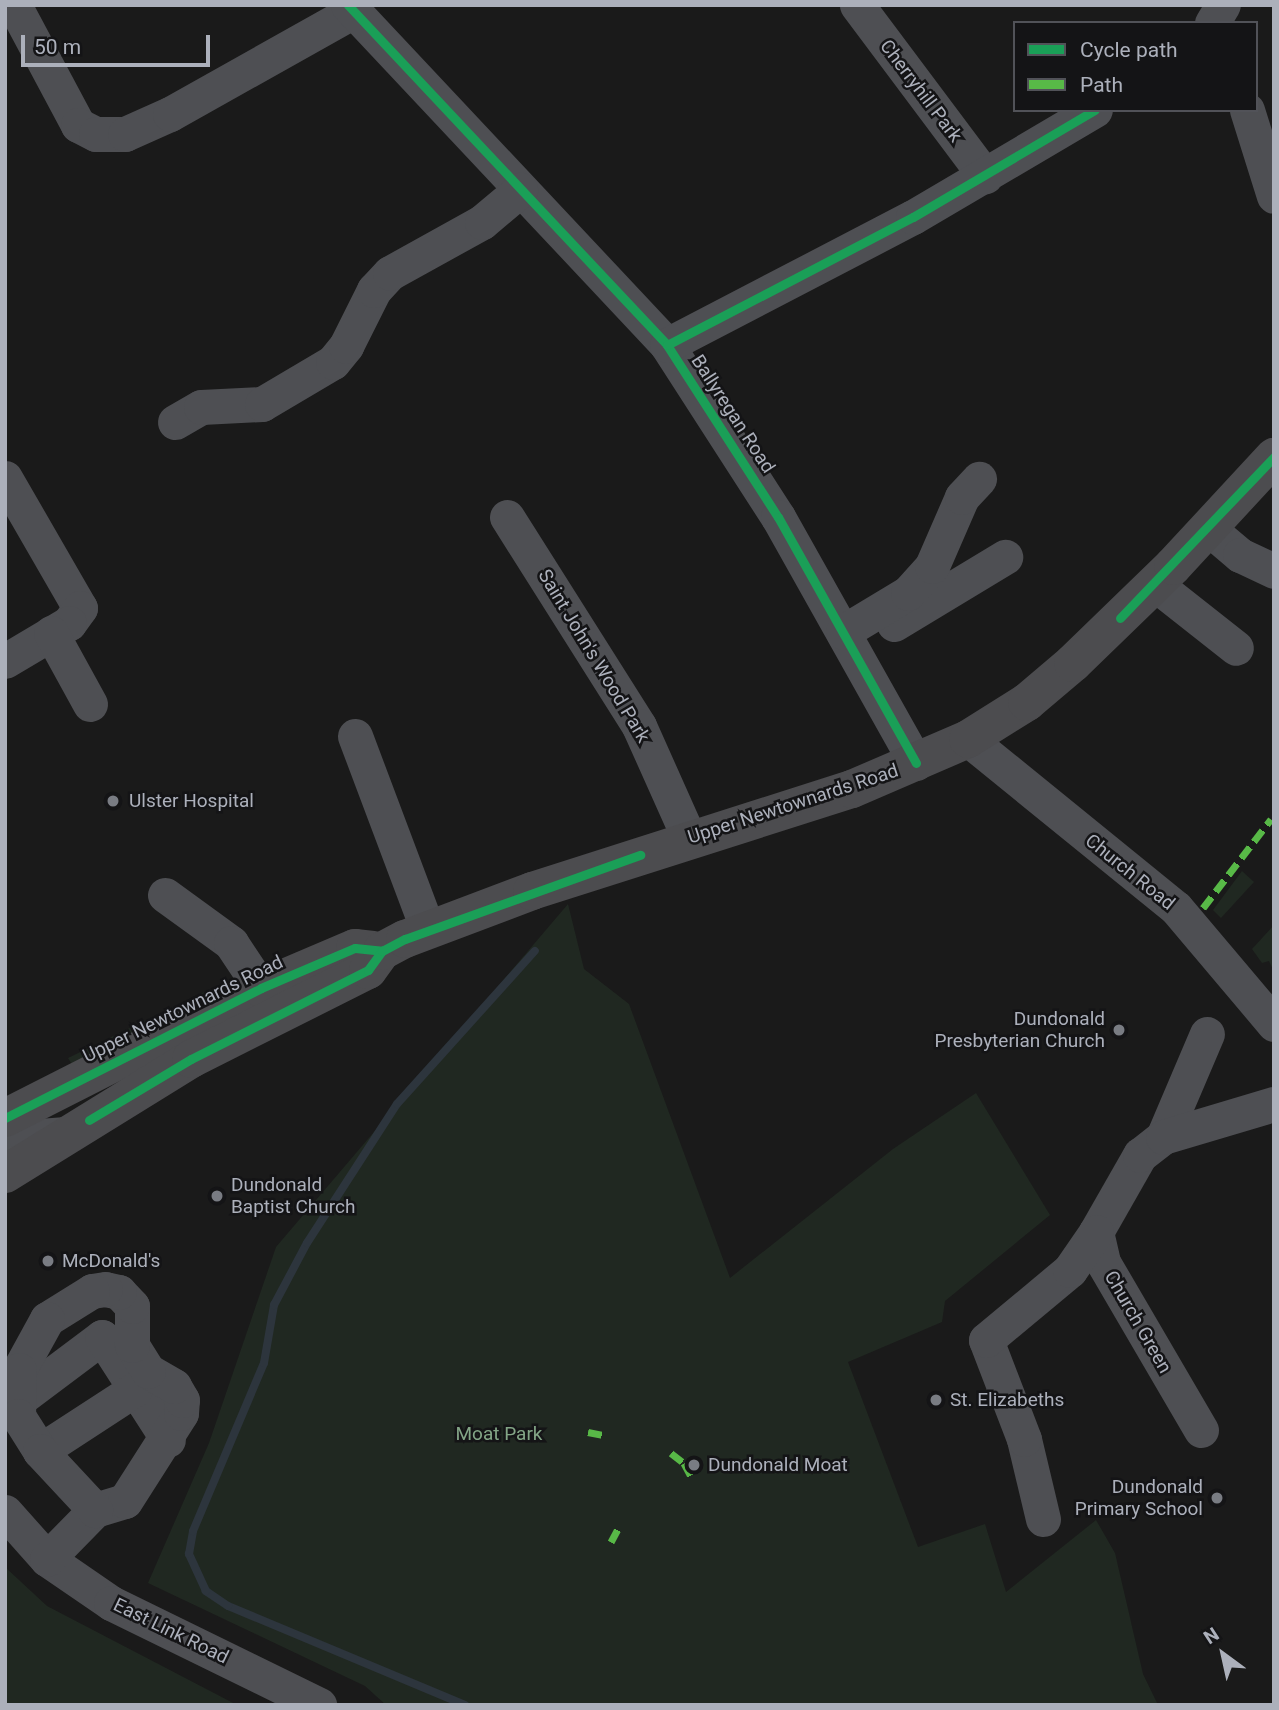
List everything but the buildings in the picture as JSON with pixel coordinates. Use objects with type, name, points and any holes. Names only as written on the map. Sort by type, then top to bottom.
[{"type":"highway","name":"Upper Newtownards Road","points":[[13,1161],[66,1134],[191,1059],[368,970],[382,951],[428,930],[689,838],[852,789],[916,764],[968,739],[1040,693],[1155,584],[1274,457]]},
{"type":"highway","name":"Upper Newtownards Road","points":[[5,1118],[261,988],[355,948],[382,951]]},
{"type":"street","points":[[14,5],[78,125],[96,134],[124,134],[170,114],[350,9]]},
{"type":"street","name":"Cherryhill Park","points":[[857,5],[985,176]]},
{"type":"street","points":[[1202,5],[1211,21]]},
{"type":"street","points":[[1213,21],[1223,5]]},
{"type":"street","name":"Ballyregan Road","points":[[350,9],[667,345],[741,455],[916,764]]},
{"type":"street","points":[[667,345],[985,176],[1092,112]]},
{"type":"street","points":[[1248,112],[1274,197]]},
{"type":"street","points":[[175,422],[201,407],[262,404],[333,362],[346,346],[374,290],[390,274],[482,222],[520,190]]},
{"type":"street","points":[[5,478],[79,600],[78,616],[5,661]]},
{"type":"street","points":[[848,640],[908,593],[932,566],[962,497],[979,480]]},
{"type":"street","name":"Saint John's Wood Park","points":[[508,517],[639,726],[689,838]]},
{"type":"street","points":[[1208,528],[1240,555],[1274,571]]},
{"type":"street","points":[[848,640],[1005,557]]},
{"type":"street","points":[[1155,584],[1236,648]]},
{"type":"street","points":[[51,633],[90,704]]},
{"type":"street","points":[[353,730],[428,930]]},
{"type":"street","name":"Church Road","points":[[968,739],[1175,908],[1274,1024]]},
{"type":"street","points":[[165,895],[231,943],[261,988]]},
{"type":"street","points":[[1163,1137],[1207,1034]]},
{"type":"street","points":[[1043,1518],[1024,1439],[986,1340],[1070,1270],[1096,1232],[1140,1155],[1163,1137],[1274,1104]]},
{"type":"street","points":[[5,1195],[14,1190],[13,1161]]},
{"type":"street","name":"Church Green","points":[[1096,1232],[1103,1262],[1201,1430]]},
{"type":"street","points":[[47,1559],[95,1510],[125,1502],[168,1440],[182,1400],[174,1386],[148,1371],[132,1345],[132,1306],[118,1292],[92,1291],[47,1319],[19,1370],[19,1416],[40,1451],[95,1510]]},
{"type":"street","points":[[18,1400],[102,1337],[168,1440]]},
{"type":"street","points":[[40,1451],[135,1389]]},
{"type":"street","name":"East Link Road","points":[[5,1513],[47,1559],[111,1604],[158,1629],[275,1679],[318,1705]]},
{"type":"green space","points":[[1242,871],[1254,882],[1221,918],[1213,910]]},
{"type":"green space","name":"Moat Park","points":[[568,904],[584,969],[629,1004],[730,1278],[893,1149],[976,1093],[1050,1215],[945,1301],[942,1322],[848,1362],[918,1547],[985,1524],[1006,1592],[1096,1520],[1115,1553],[1143,1674],[1158,1705],[386,1705],[365,1686],[148,1583],[209,1443],[276,1247]]},
{"type":"green space","points":[[1274,925],[1274,972],[1269,961],[1262,963],[1252,949]]},
{"type":"green space","points":[[231,979],[224,990],[73,1066],[68,1058]]},
{"type":"green space","points":[[5,1567],[47,1606],[237,1705],[5,1705]]},
{"type":"waterway","points":[[465,1705],[228,1606],[206,1591],[189,1554],[193,1531],[264,1363],[274,1305],[307,1243],[397,1104],[535,951]]},
{"type":"marked path","points":[[1203,908],[1271,819]]},
{"type":"marked path","points":[[588,1432],[608,1436]]},
{"type":"marked path","points":[[671,1453],[684,1463],[693,1480]]},
{"type":"marked path","points":[[611,1542],[619,1527]]},
{"type":"cycle path","points":[[348,5],[667,345],[778,517],[916,763]]},
{"type":"cycle path","points":[[667,345],[913,217],[1092,112]]},
{"type":"cycle path","points":[[1120,618],[1274,457]]},
{"type":"cycle path","points":[[89,1120],[191,1059],[368,970],[382,951],[405,939],[640,855]]},
{"type":"cycle path","points":[[5,1118],[261,988],[355,948],[382,951]]},
{"type":"place","name":"Ulster Hospital","points":[[113,801]]},
{"type":"place","name":"Dundonald Presbyterian Church","points":[[1119,1030]]},
{"type":"place","name":"Dundonald Baptist Church","points":[[217,1196]]},
{"type":"place","name":"McDonald's","points":[[48,1261]]},
{"type":"place","name":"St. Elizabeths","points":[[936,1400]]},
{"type":"place","name":"Dundonald Moat","points":[[694,1465]]},
{"type":"place","name":"Dundonald Primary School","points":[[1217,1498]]}]
